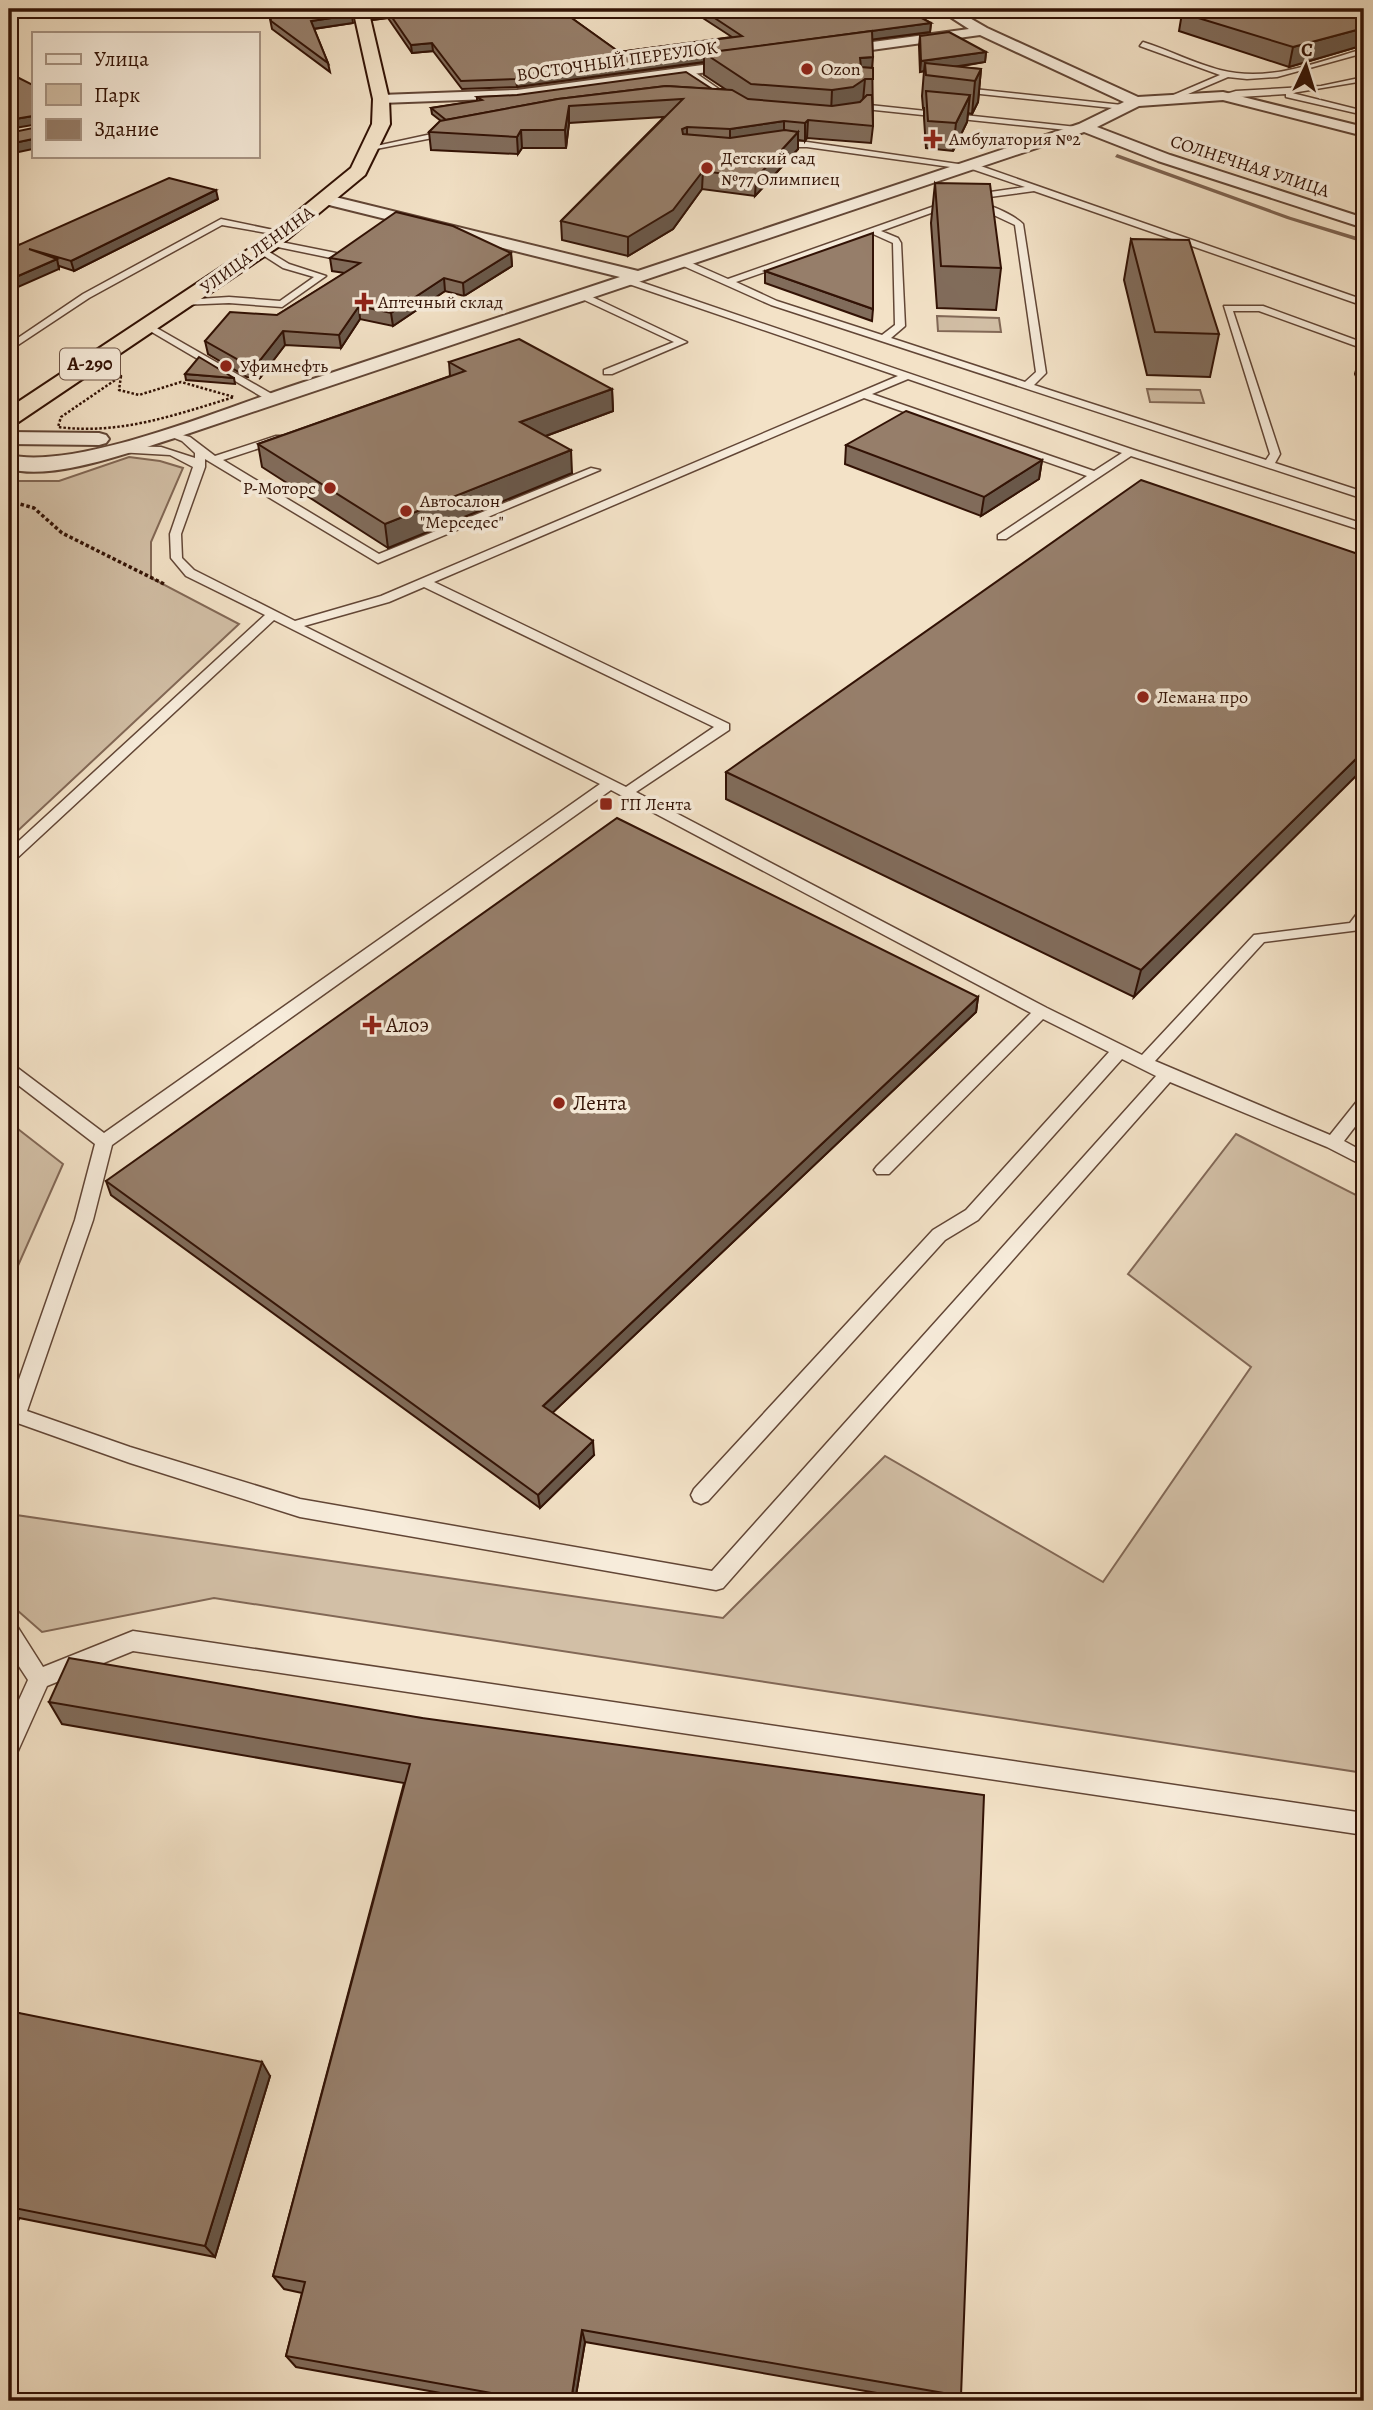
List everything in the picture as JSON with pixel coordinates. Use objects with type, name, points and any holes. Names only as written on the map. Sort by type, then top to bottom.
[{"type":"highway","name":"УЛИЦА ЛЕНИНА","points":[[9,418],[272,242],[327,200],[359,171],[381,124],[381,99],[360,9]]},
{"type":"street","points":[[945,9],[982,31],[1129,105]]},
{"type":"street","points":[[808,55],[982,31]]},
{"type":"street","name":"ВОСТОЧНЫЙ ПЕРЕУЛОК","points":[[381,99],[517,94],[768,60]]},
{"type":"street","points":[[11,463],[56,463],[171,433],[1080,128],[1129,105],[1174,98],[1223,96],[1364,131]]},
{"type":"street","name":"СОЛНЕЧНАЯ УЛИЦА","points":[[1080,128],[1364,223]]},
{"type":"street","points":[[327,200],[633,278]]},
{"type":"street","points":[[33,402],[35,426],[51,440]]},
{"type":"street","points":[[9,438],[51,440],[171,433]]},
{"type":"lane","points":[[1143,44],[1228,74],[1246,77],[1273,76],[1364,51]]},
{"type":"lane","points":[[687,71],[737,104],[712,100]]},
{"type":"lane","points":[[1174,98],[1228,74]]},
{"type":"lane","points":[[1223,96],[1239,92],[1278,92],[1349,84],[1364,79]]},
{"type":"lane","points":[[950,88],[1129,105]]},
{"type":"lane","points":[[1278,92],[1364,113]]},
{"type":"lane","points":[[844,116],[856,114],[863,106],[1080,128]]},
{"type":"lane","points":[[372,148],[457,131]]},
{"type":"lane","points":[[760,149],[784,143],[967,166],[1364,303]]},
{"type":"lane","points":[[728,282],[961,199],[1036,188]]},
{"type":"lane","points":[[961,199],[1009,217],[1019,224],[1041,373],[1026,386]]},
{"type":"lane","points":[[9,348],[86,296],[221,222],[272,242],[336,256]]},
{"type":"lane","points":[[873,231],[897,243],[900,326],[883,339]]},
{"type":"lane","points":[[183,303],[229,300],[282,304],[321,276],[286,266],[272,242]]},
{"type":"lane","points":[[682,262],[774,303],[1364,496]]},
{"type":"lane","points":[[633,278],[907,376],[1364,528]]},
{"type":"lane","points":[[583,296],[682,342],[608,372]]},
{"type":"lane","points":[[1267,465],[1275,458],[1275,454],[1227,308],[1257,307],[1364,346]]},
{"type":"lane","points":[[148,327],[273,399]]},
{"type":"lane","points":[[293,625],[384,599],[907,376]]},
{"type":"lane","points":[[864,395],[1097,475]]},
{"type":"lane","points":[[171,433],[187,439],[207,456],[378,559],[594,470]]},
{"type":"lane","points":[[290,434],[207,456],[200,467],[173,548],[178,563],[190,573],[618,789],[1041,1012],[1167,1074],[1333,1143],[1364,1160]]},
{"type":"lane","points":[[117,449],[171,453],[191,459],[200,467]]},
{"type":"lane","points":[[1002,537],[1130,452]]},
{"type":"lane","points":[[424,582],[724,727],[618,789],[104,1142],[84,1220],[12,1421],[300,1508],[716,1581],[1167,1074]]},
{"type":"lane","points":[[9,858],[273,614]]},
{"type":"lane","points":[[1144,1063],[1259,938],[1354,928],[1364,914]]},
{"type":"lane","points":[[883,1170],[1041,1012]]},
{"type":"lane","points":[[701,1495],[939,1236],[972,1214],[1120,1051]]},
{"type":"lane","points":[[9,1070],[104,1142]]},
{"type":"lane","points":[[1333,1143],[1364,1104]]},
{"type":"lane","points":[[9,1633],[39,1679]]},
{"type":"lane","points":[[9,1746],[39,1679],[133,1640],[1364,1825]]},
{"type":"path","points":[[121,376],[118,390],[139,395],[181,382],[234,397],[113,430],[76,431],[58,427],[61,417],[121,376]]},
{"type":"path","points":[[9,502],[34,508],[62,533],[176,589]]},
{"type":"green space","points":[[937,316],[999,318],[1001,332],[938,331]]},
{"type":"green space","points":[[1147,389],[1200,390],[1204,403],[1150,402]]},
{"type":"green space","points":[[129,457],[160,461],[183,468],[151,542],[151,578],[239,624],[9,839],[9,481],[59,481]]},
{"type":"green space","points":[[9,1122],[63,1164],[9,1286]]},
{"type":"green space","points":[[1236,1134],[1364,1199],[1364,1773],[214,1598],[42,1632],[9,1603],[9,1514],[723,1618],[885,1456],[1103,1582],[1251,1367],[1128,1274]]},
{"type":"building","points":[[269,9],[351,9],[352,15],[311,21],[328,63],[271,21]]},
{"type":"building","points":[[371,9],[559,9],[619,52],[742,36],[701,9],[905,9],[931,23],[516,79],[461,81],[432,43],[411,45],[387,10],[372,12]]},
{"type":"building","points":[[1197,9],[1364,9],[1364,28],[1293,47],[1182,13]]},
{"type":"building","points":[[872,31],[873,57],[860,58],[861,67],[873,68],[873,79],[865,79],[853,87],[832,90],[751,84],[704,53]]},
{"type":"building","points":[[949,32],[986,52],[921,61],[920,36]]},
{"type":"building","points":[[925,63],[981,69],[975,81],[926,75]]},
{"type":"building","points":[[686,72],[712,89],[666,86],[558,99],[446,120],[431,108],[482,100],[477,97],[517,95]]},
{"type":"building","points":[[9,73],[32,84],[32,116],[9,120]]},
{"type":"building","points":[[666,86],[732,90],[748,99],[832,106],[860,102],[867,95],[872,95],[873,126],[808,120],[805,123],[784,121],[730,129],[682,129],[683,134],[730,138],[785,130],[798,132],[756,178],[703,171],[673,210],[628,237],[561,221],[683,99],[569,106],[565,130],[521,130],[517,137],[429,132],[440,121],[558,99]]},
{"type":"building","points":[[926,91],[970,95],[956,123],[928,121]]},
{"type":"building","points":[[32,128],[32,139],[9,144],[9,133]]},
{"type":"building","points":[[169,178],[216,190],[71,261],[29,249],[57,259],[9,280],[9,241],[19,245]]},
{"type":"building","points":[[935,183],[990,184],[1001,268],[941,266]]},
{"type":"building","points":[[396,212],[453,226],[511,253],[463,283],[444,278],[391,313],[359,306],[339,335],[283,331],[257,364],[244,363],[205,341],[230,312],[277,315],[360,263],[330,258]]},
{"type":"building","points":[[873,233],[873,309],[765,271]]},
{"type":"building","points":[[1131,239],[1189,240],[1219,334],[1155,332]]},
{"type":"building","points":[[519,339],[612,389],[520,422],[571,450],[385,524],[258,444],[465,371],[449,362]]},
{"type":"building","points":[[199,357],[234,378],[185,374]]},
{"type":"building","points":[[906,411],[1042,460],[984,497],[846,445]]},
{"type":"building","points":[[1141,480],[1364,556],[1364,751],[1141,970],[726,772]]},
{"type":"building","name":"Лента","points":[[617,818],[978,997],[543,1406],[593,1441],[538,1495],[106,1181]]},
{"type":"building","points":[[69,1658],[422,1718],[984,1795],[961,2396],[582,2330],[571,2401],[495,2401],[497,2394],[286,2356],[305,2282],[273,2276],[410,1764],[49,1702]]},
{"type":"building","points":[[9,2011],[262,2062],[205,2246],[9,2207]]},
{"type":"waterway","points":[[1117,156],[1289,218],[1364,241]]},
{"type":"place","name":"Ozon","points":[[807,69]]},
{"type":"place","name":"Амбулатория №2","points":[[933,139]]},
{"type":"place","name":"Детский сад №77 Олимпиец","points":[[707,168]]},
{"type":"place","name":"Аптечный склад","points":[[364,302]]},
{"type":"place","name":"Уфимнефть","points":[[226,366]]},
{"type":"place","name":"Р-Моторс","points":[[330,488]]},
{"type":"place","name":"Автосалон \"Мерседес\"","points":[[406,511]]},
{"type":"place","name":"Лемана про","points":[[1143,697]]},
{"type":"place","name":"ГП Лента","points":[[606,804]]},
{"type":"place","name":"Алоэ","points":[[372,1025]]},
{"type":"place","name":"Лента","points":[[559,1103]]}]
